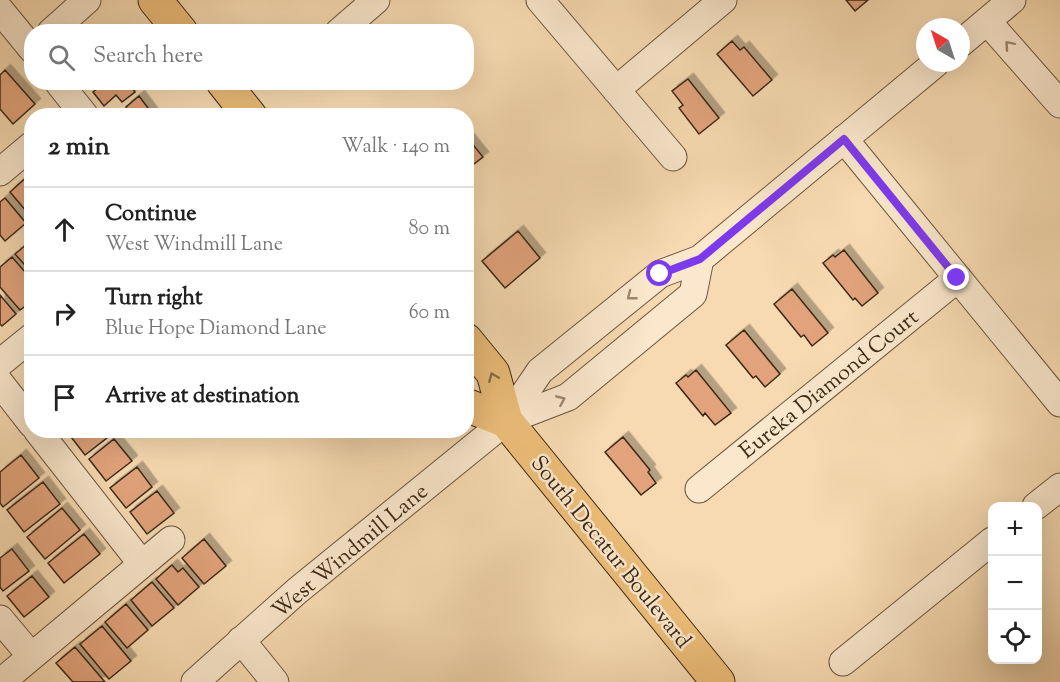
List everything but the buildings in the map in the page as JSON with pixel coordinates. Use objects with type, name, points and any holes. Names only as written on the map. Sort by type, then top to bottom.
[{"type":"main road","points":[[155,0],[174,24]]},
{"type":"main road","points":[[229,90],[244,108]]},
{"type":"main road","name":"South Decatur Boulevard","points":[[474,350],[493,373],[506,420],[718,682]]},
{"type":"main road","points":[[474,408],[506,420]]},
{"type":"street","points":[[60,24],[87,0]]},
{"type":"street","points":[[348,24],[376,0]]},
{"type":"street","points":[[540,0],[673,157]]},
{"type":"street","points":[[616,90],[723,0]]},
{"type":"street","points":[[970,35],[1012,0]]},
{"type":"street","points":[[0,10],[24,40]]},
{"type":"street","points":[[987,21],[1060,104]]},
{"type":"street","name":"West Windmill Lane","points":[[195,682],[297,591],[506,420],[540,371],[660,274],[700,259],[925,72]]},
{"type":"street","points":[[63,90],[74,108]]},
{"type":"street","points":[[844,139],[1060,403]]},
{"type":"street","points":[[0,172],[24,152]]},
{"type":"street","name":"West Windmill Lane","points":[[506,420],[568,397],[693,294],[700,259]]},
{"type":"street","name":"Eureka Diamond Court","points":[[699,489],[957,278]]},
{"type":"street","points":[[0,363],[24,344]]},
{"type":"street","points":[[0,383],[24,413]]},
{"type":"street","points":[[43,438],[142,564]]},
{"type":"street","points":[[1042,502],[1060,487]]},
{"type":"street","points":[[1,682],[171,540]]},
{"type":"street","points":[[843,662],[988,545]]},
{"type":"street","points":[[0,619],[31,656]]},
{"type":"street","points":[[241,640],[275,682]]},
{"type":"route","points":[[660,274],[700,259],[844,139],[957,278]]}]
